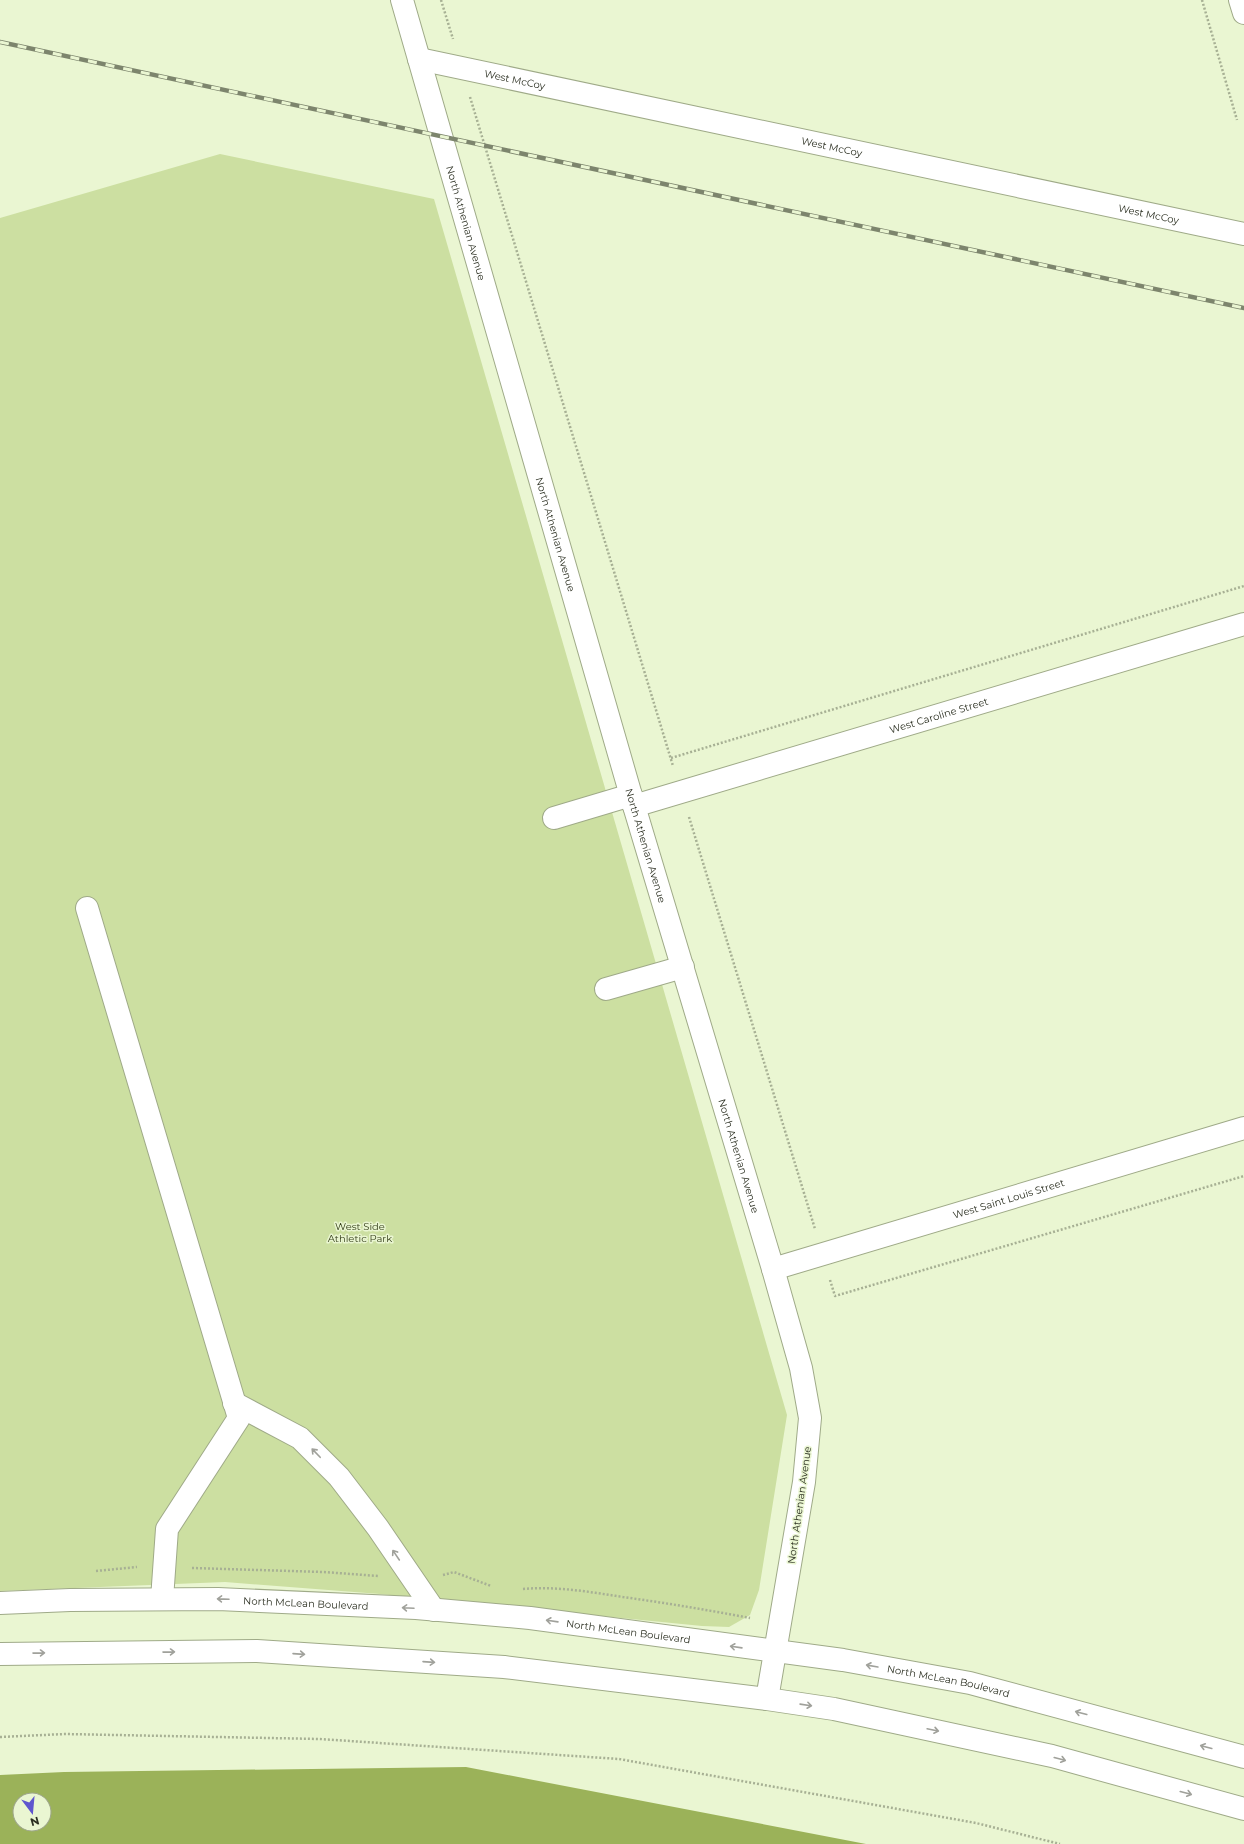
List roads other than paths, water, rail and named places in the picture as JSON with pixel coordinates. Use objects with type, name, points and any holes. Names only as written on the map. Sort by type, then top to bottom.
[{"type":"street","name":"North Athenian Avenue","points":[[402,0],[515,387],[633,801],[773,1269],[801,1368],[810,1418],[804,1482],[767,1699]]},
{"type":"street","points":[[1240,0],[1244,13]]},
{"type":"street","name":"West McCoy","points":[[419,59],[1244,234]]},
{"type":"street","name":"West Caroline Street","points":[[554,818],[633,801],[1244,624]]},
{"type":"street","points":[[87,908],[239,1418],[167,1529],[162,1599]]},
{"type":"street","points":[[606,989],[683,968]]},
{"type":"street","name":"West Saint Louis Street","points":[[773,1269],[1244,1128]]},
{"type":"street","points":[[234,1403],[300,1438],[339,1477],[378,1528],[434,1610]]},
{"type":"street","name":"North McLean Boulevard","points":[[0,1603],[70,1600],[162,1599],[285,1602],[434,1610],[530,1618],[843,1660],[970,1683],[1244,1757]]},
{"type":"street","points":[[0,1654],[257,1651],[504,1667],[767,1699],[834,1709],[1052,1756],[1244,1809]]},
{"type":"railway","points":[[0,42],[1244,308]]},
{"type":"park label","name":"West Side Athletic Park","points":[[360,1232]]}]
